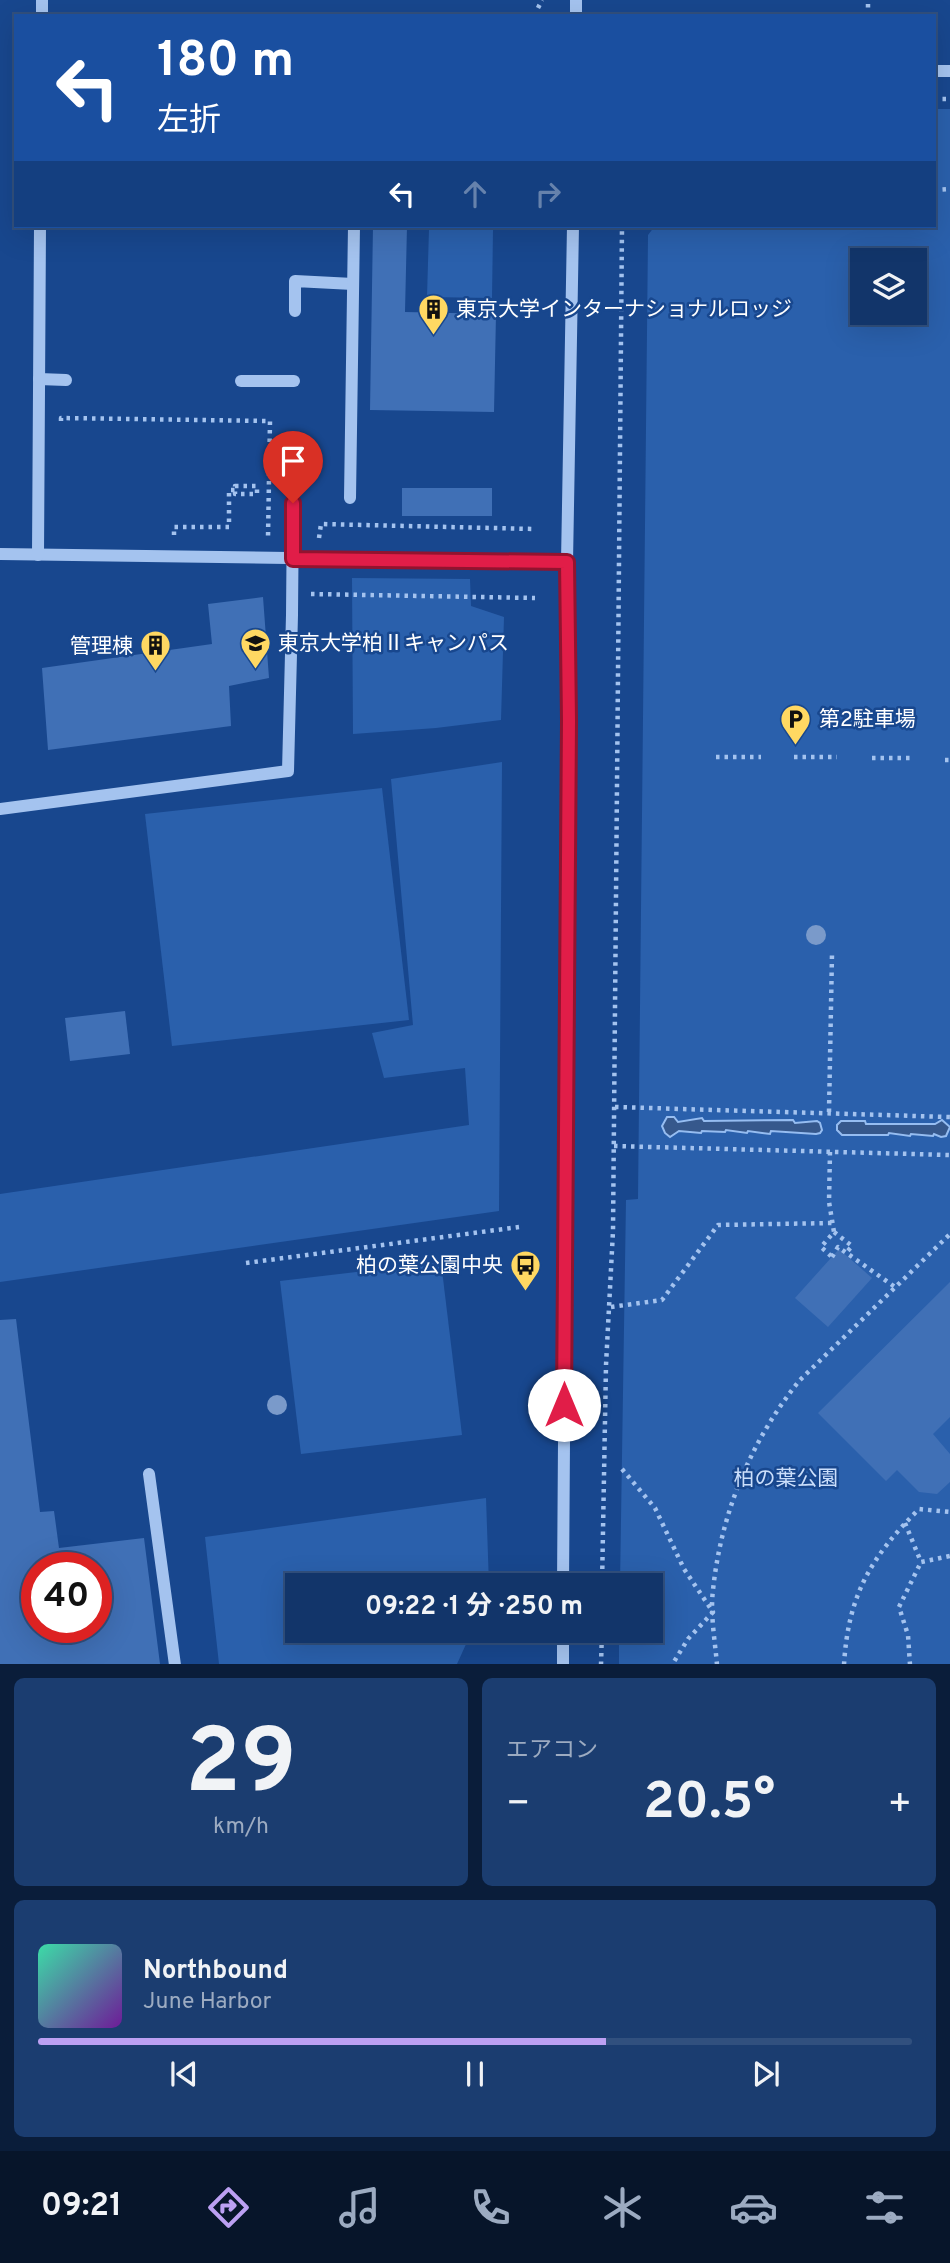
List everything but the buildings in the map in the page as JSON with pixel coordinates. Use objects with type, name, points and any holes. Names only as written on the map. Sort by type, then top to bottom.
[{"type":"street","points":[[38,555],[40,228]]},
{"type":"street","points":[[350,498],[354,228]]},
{"type":"street","points":[[563,1573],[569,721],[567,562],[573,228]]},
{"type":"street","points":[[295,311],[295,281],[353,284]]},
{"type":"street","points":[[39,379],[66,380]]},
{"type":"street","points":[[241,381],[294,381]]},
{"type":"street","points":[[0,808],[288,771],[293,503]]},
{"type":"street","points":[[0,554],[567,562]]},
{"type":"street","points":[[149,1474],[175,1664]]},
{"type":"street","points":[[563,1643],[563,1664]]},
{"type":"path","points":[[538,8],[542,0]]},
{"type":"path","points":[[603,1573],[606,1365],[611,1307],[615,1107],[622,228]]},
{"type":"path","points":[[61,431],[61,418],[270,421],[268,537]]},
{"type":"path","points":[[174,536],[174,527],[229,527],[229,490],[235,490],[235,486],[257,486],[257,491],[268,490]]},
{"type":"path","points":[[308,537],[320,538],[321,524],[535,529]]},
{"type":"path","points":[[293,593],[535,598]]},
{"type":"path","points":[[716,757],[761,757]]},
{"type":"path","points":[[794,757],[837,757]]},
{"type":"path","points":[[872,758],[914,758]]},
{"type":"path","points":[[829,1112],[832,954]]},
{"type":"path","points":[[615,1107],[950,1116]]},
{"type":"path","points":[[614,1146],[950,1155]]},
{"type":"path","points":[[830,1152],[829,1202],[834,1232],[852,1246],[846,1253]]},
{"type":"path","points":[[611,1307],[662,1300],[718,1225],[833,1223]]},
{"type":"path","points":[[246,1263],[519,1227]]},
{"type":"path","points":[[834,1232],[821,1247],[832,1256],[838,1247],[895,1287]]},
{"type":"path","points":[[717,1664],[713,1592],[720,1545],[731,1503],[745,1468],[778,1406],[800,1380],[950,1234]]},
{"type":"path","points":[[622,1469],[655,1508],[684,1569],[713,1612]]},
{"type":"path","points":[[844,1664],[848,1627],[862,1582],[876,1556],[919,1509],[950,1512]]},
{"type":"path","points":[[905,1523],[920,1562],[899,1607],[908,1635],[910,1664]]},
{"type":"path","points":[[920,1562],[950,1556]]},
{"type":"path","points":[[672,1664],[688,1639],[713,1612]]},
{"type":"path","points":[[601,1664],[602,1643]]},
{"type":"green space","name":"柏の葉公園","points":[[936,109],[950,109],[950,1664],[619,1664],[619,1643],[663,1643],[663,1573],[620,1573],[626,1200],[638,1199],[648,235],[653,228],[936,228]]},
{"type":"green space","points":[[429,229],[493,230],[492,298],[427,297]]},
{"type":"green space","points":[[352,578],[470,579],[471,606],[504,617],[501,720],[353,734]]},
{"type":"green space","points":[[502,762],[499,1211],[0,1282],[0,1194],[469,1125],[465,1068],[384,1078],[372,1033],[413,1025],[391,779]]},
{"type":"green space","points":[[382,788],[409,1020],[172,1046],[145,814]]},
{"type":"green space","points":[[441,1262],[462,1435],[301,1454],[280,1281]]},
{"type":"green space","points":[[486,1498],[489,1573],[285,1573],[285,1643],[467,1643],[457,1664],[219,1664],[205,1537]]},
{"type":"shaded area","points":[[667,1117],[674,1117],[678,1122],[702,1118],[704,1121],[817,1121],[822,1130],[816,1134],[679,1131],[670,1137],[662,1126]]},
{"type":"shaded area","points":[[942,1120],[950,1127],[946,1136],[941,1137],[934,1134],[910,1136],[889,1133],[842,1135],[837,1130],[841,1121],[865,1121],[866,1124],[935,1124]]},
{"type":"place","name":"東京大学インターナショナルロッジ","points":[[433,336]]},
{"type":"place","name":"東京大学柏Ⅱキャンパス","points":[[255,670]]},
{"type":"place","name":"管理棟","points":[[156,673]]},
{"type":"place","name":"第2駐車場","points":[[796,746]]},
{"type":"place","name":"柏の葉公園中央","points":[[526,1292]]},
{"type":"route","points":[[293,503],[293,559],[567,562],[569,721],[564,1405]]}]
